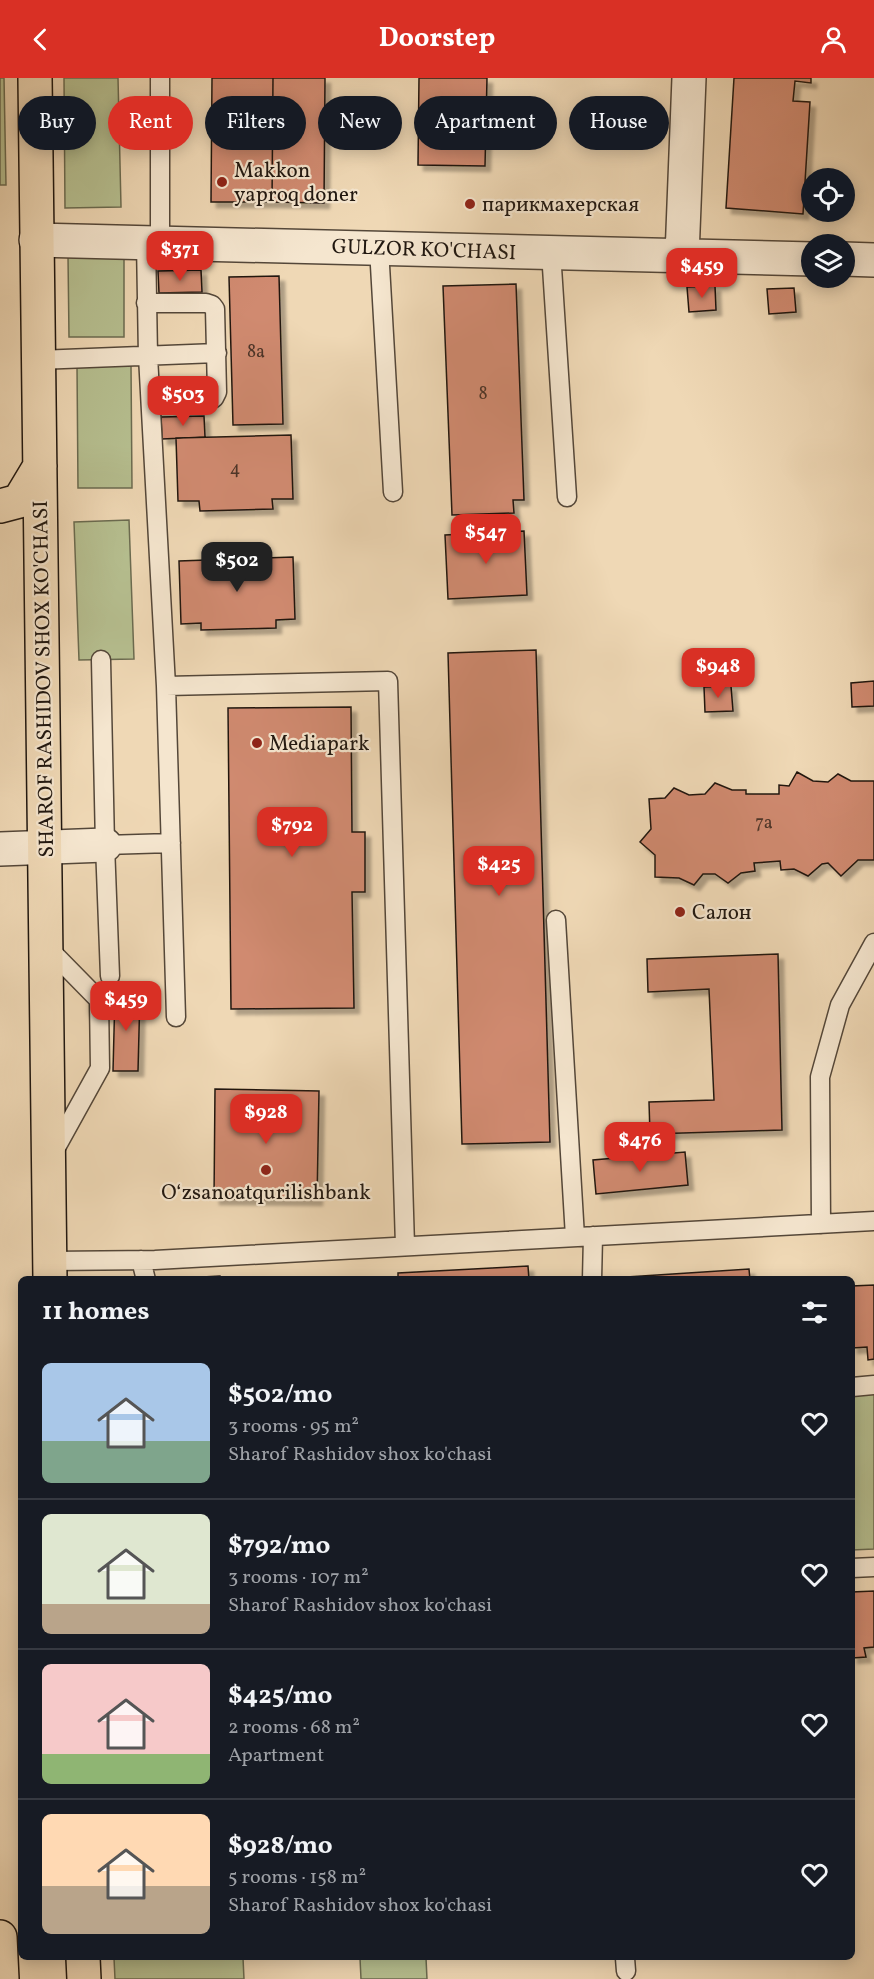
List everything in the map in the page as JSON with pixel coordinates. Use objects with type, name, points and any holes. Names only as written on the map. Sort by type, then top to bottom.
[{"type":"main road","name":"SHAROF RASHIDOV SHOX KO'CHASI","points":[[35,78],[50,1270]]},
{"type":"main road","points":[[0,506],[19,501],[40,466]]},
{"type":"main road","points":[[0,1938],[2,1979]]},
{"type":"main road","points":[[83,1960],[84,1979]]},
{"type":"street","points":[[682,256],[689,78]]},
{"type":"street","name":"GULZOR KO'CHASI","points":[[36,240],[801,259]]},
{"type":"street","points":[[855,259],[874,260]]},
{"type":"street","points":[[0,849],[105,845]]},
{"type":"lane","points":[[160,78],[153,242],[146,303],[166,686],[176,1017]]},
{"type":"lane","points":[[379,248],[393,492]]},
{"type":"lane","points":[[551,252],[567,497]]},
{"type":"lane","points":[[146,303],[206,303],[215,309],[217,392],[214,398],[208,401],[152,401]]},
{"type":"lane","points":[[38,360],[217,353]]},
{"type":"lane","points":[[101,660],[105,845],[111,976]]},
{"type":"lane","points":[[166,686],[388,681],[405,1246]]},
{"type":"lane","points":[[105,845],[171,843]]},
{"type":"lane","points":[[556,920],[574,1237]]},
{"type":"lane","points":[[821,1224],[820,1077],[840,1005],[874,943]]},
{"type":"lane","points":[[46,946],[99,1000],[100,1068],[49,1160]]},
{"type":"lane","points":[[50,1270],[141,1260],[874,1221]]},
{"type":"lane","points":[[592,1276],[593,1236]]},
{"type":"lane","points":[[141,1260],[145,1276]]},
{"type":"lane","points":[[855,1387],[874,1385]]},
{"type":"lane","points":[[855,1568],[874,1567]]},
{"type":"green space","points":[[0,78],[4,78],[6,185],[0,185]]},
{"type":"green space","points":[[64,78],[118,78],[118,96],[108,96],[108,150],[120,150],[121,207],[65,208],[65,150],[96,150],[96,96],[64,96]]},
{"type":"green space","points":[[68,256],[124,256],[124,337],[69,337]]},
{"type":"green space","points":[[77,365],[131,365],[132,488],[78,488]]},
{"type":"green space","points":[[129,520],[134,659],[79,660],[74,522]]},
{"type":"green space","points":[[874,1394],[874,1549],[855,1550],[855,1396]]},
{"type":"green space","points":[[114,1960],[243,1960],[244,1979],[115,1979]]},
{"type":"green space","points":[[360,1960],[426,1960],[427,1979],[361,1979]]},
{"type":"building","points":[[212,78],[273,78],[273,96],[212,96]]},
{"type":"building","points":[[273,78],[325,78],[325,96],[318,96],[318,150],[324,150],[324,203],[272,202],[272,150],[306,150],[306,96],[273,96]]},
{"type":"building","points":[[419,78],[487,78],[487,96],[419,96]]},
{"type":"building","points":[[734,78],[811,78],[811,83],[795,81],[793,101],[810,102],[806,168],[801,168],[801,214],[726,208]]},
{"type":"building","points":[[211,150],[272,150],[272,202],[211,202]]},
{"type":"building","points":[[418,150],[485,150],[485,166],[418,165]]},
{"type":"building","points":[[201,270],[202,292],[159,293],[158,271]]},
{"type":"building","points":[[279,276],[283,424],[233,425],[229,277]]},
{"type":"building","points":[[516,284],[524,500],[513,500],[514,513],[452,515],[443,286]]},
{"type":"building","points":[[715,286],[716,310],[689,312],[687,287]]},
{"type":"building","points":[[794,288],[796,312],[769,314],[767,289]]},
{"type":"building","points":[[204,416],[205,437],[162,439],[161,417]]},
{"type":"building","points":[[291,435],[293,499],[272,499],[273,509],[200,511],[199,501],[178,501],[176,438]]},
{"type":"building","points":[[524,531],[527,595],[448,599],[445,535]]},
{"type":"building","points":[[293,557],[295,619],[276,620],[276,628],[201,630],[201,623],[181,624],[179,561]]},
{"type":"building","points":[[536,650],[550,1142],[462,1144],[448,653]]},
{"type":"building","points":[[874,681],[874,706],[852,707],[851,683]]},
{"type":"building","points":[[731,686],[733,711],[705,712],[704,687]]},
{"type":"building","points":[[351,707],[352,832],[365,832],[365,892],[352,892],[354,1008],[231,1009],[228,708]]},
{"type":"building","points":[[797,772],[813,781],[828,782],[838,774],[851,781],[874,781],[874,860],[858,860],[841,876],[828,863],[822,864],[808,876],[794,869],[781,870],[780,861],[754,863],[755,871],[741,873],[728,883],[715,874],[703,874],[694,885],[679,878],[655,877],[655,855],[640,842],[651,829],[649,799],[665,798],[674,788],[689,795],[705,794],[715,783],[732,790],[746,790],[746,794],[779,794],[779,785],[789,786]]},
{"type":"building","points":[[778,954],[782,1130],[650,1134],[649,1102],[714,1100],[709,989],[648,992],[647,959]]},
{"type":"building","points":[[115,993],[140,993],[138,1071],[113,1071]]},
{"type":"building","name":"Oʻzsanoatqurilishbank","points":[[215,1089],[319,1091],[317,1200],[214,1199]]},
{"type":"building","points":[[685,1152],[688,1185],[596,1194],[593,1160]]},
{"type":"building","points":[[528,1266],[529,1276],[398,1276],[398,1273]]},
{"type":"building","points":[[749,1269],[750,1276],[642,1276]]},
{"type":"building","points":[[874,1285],[874,1359],[868,1360],[867,1347],[855,1348],[855,1286]]},
{"type":"building","points":[[874,1591],[874,1647],[864,1648],[866,1657],[855,1658],[855,1592]]},
{"type":"place","name":"Makkon yaproq doner","points":[[222,182]]},
{"type":"place","name":"парикмахерская","points":[[470,204]]},
{"type":"place","name":"Mediapark","points":[[257,743]]},
{"type":"place","name":"Салон","points":[[680,912]]},
{"type":"place","name":"Oʻzsanoatqurilishbank","points":[[266,1170]]}]
